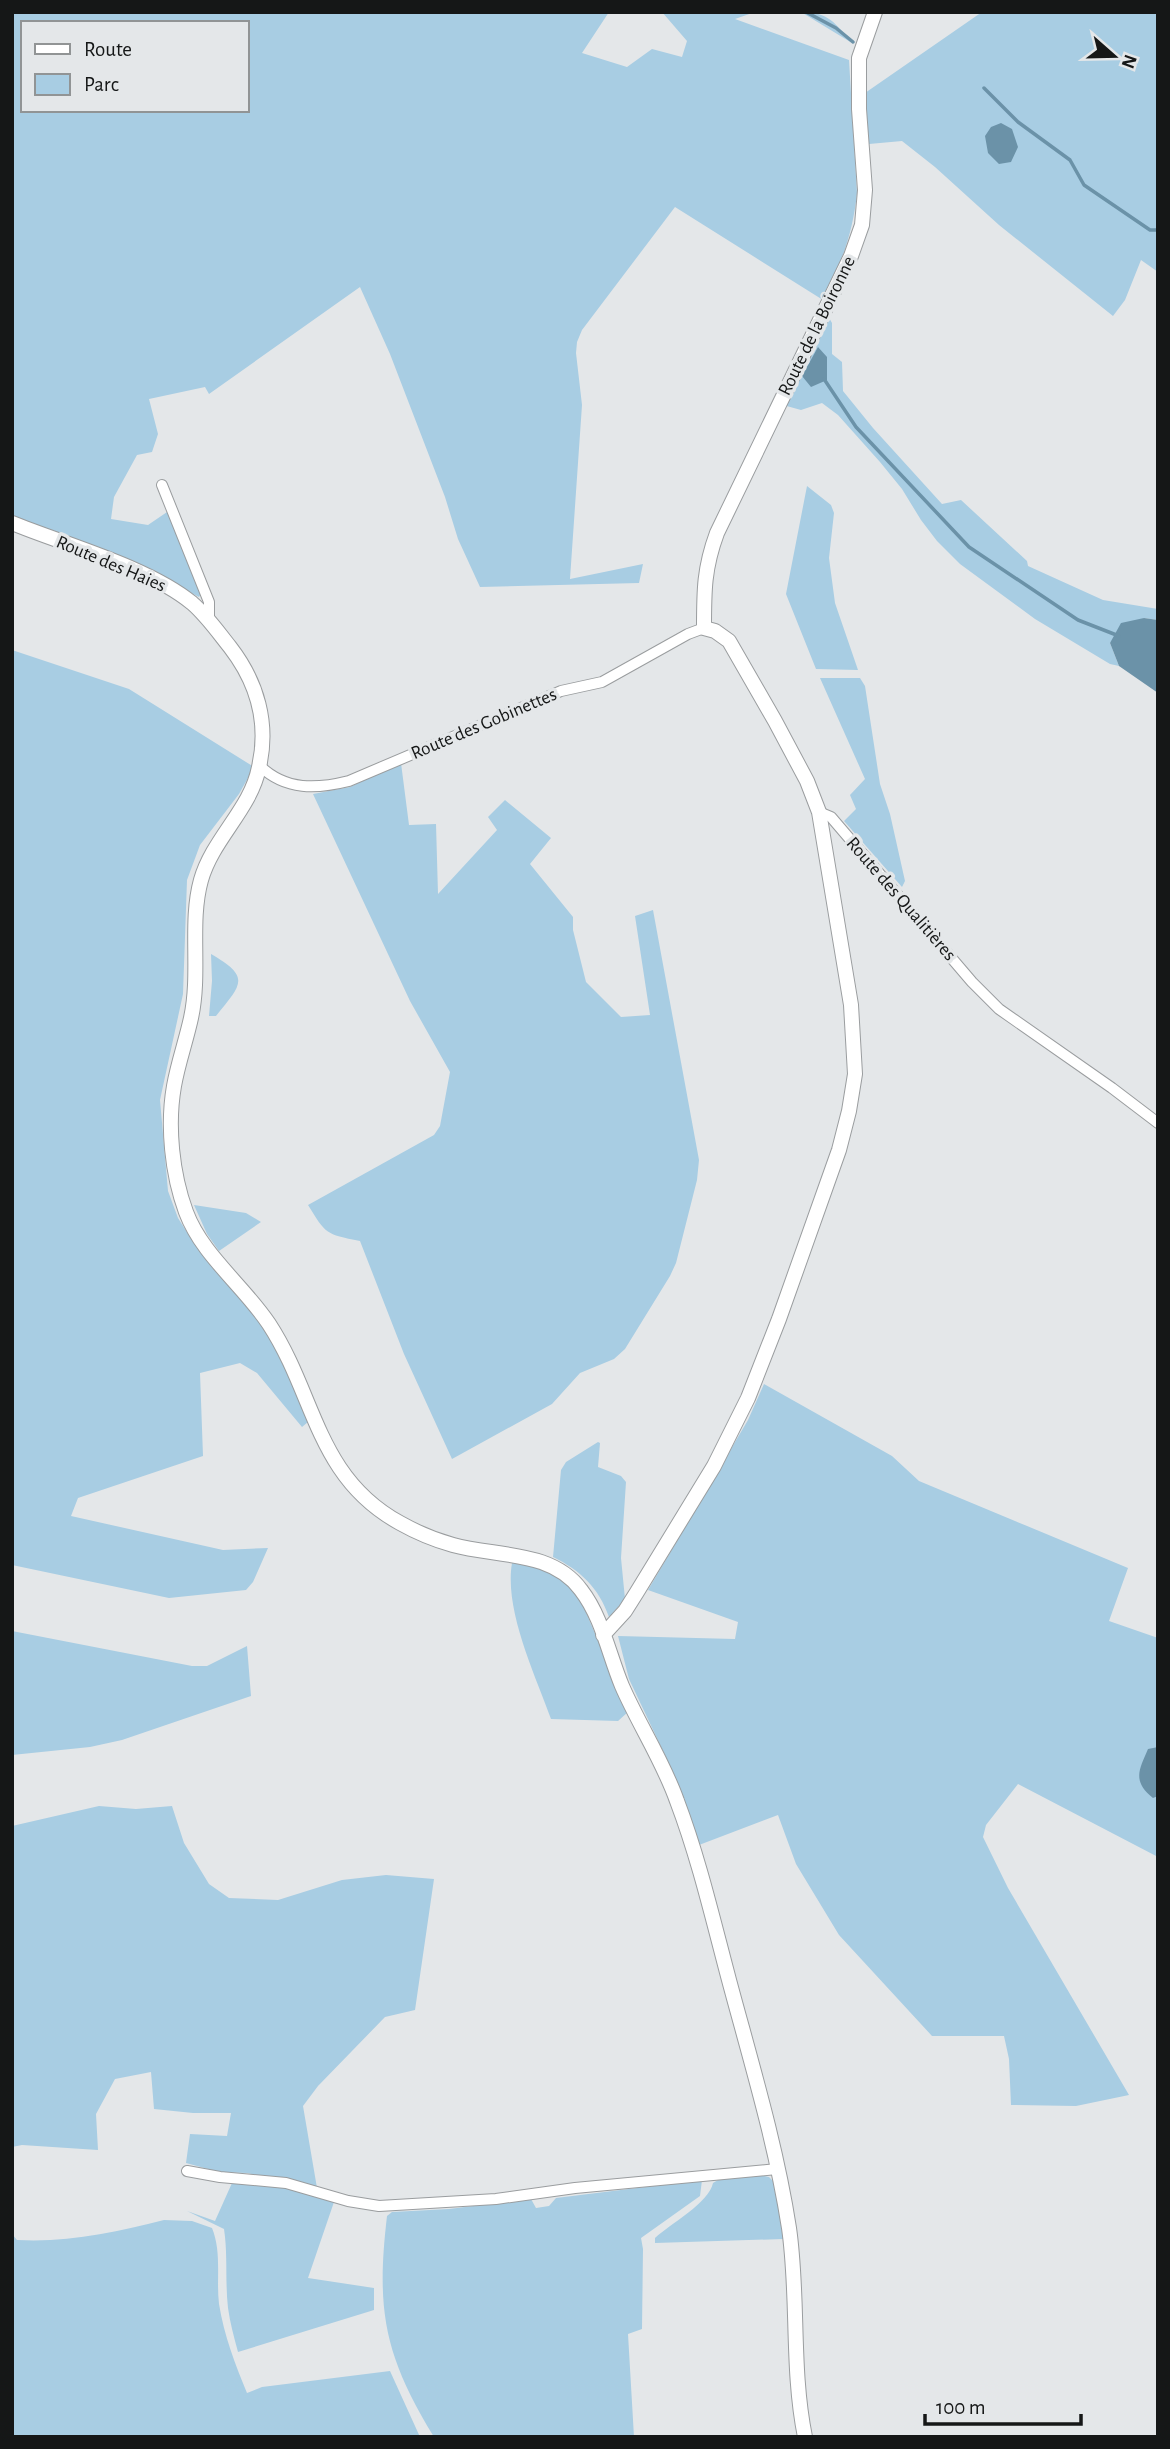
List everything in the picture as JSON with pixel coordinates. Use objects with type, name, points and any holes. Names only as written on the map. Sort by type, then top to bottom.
[{"type":"street","name":"Route de la Boironne","points":[[704,628],[705,573],[717,533],[851,256],[862,225],[865,166],[859,109],[859,58],[875,12]]},
{"type":"street","points":[[162,485],[209,602],[209,621]]},
{"type":"street","name":"Route des Haies","points":[[12,523],[155,580],[185,598],[209,621],[240,661],[257,698],[263,739],[260,766],[244,804],[209,857],[197,900],[194,1004],[174,1085],[171,1123],[176,1176],[187,1215],[202,1242],[269,1324],[289,1359],[331,1455],[346,1479],[363,1498],[394,1520],[435,1539],[471,1549],[534,1560],[562,1571],[580,1587],[587,1598],[625,1692],[670,1783],[685,1822],[743,2031],[790,2233],[798,2394],[804,2437]]},
{"type":"street","name":"Route des Gobinettes","points":[[260,766],[269,775],[304,787],[349,781],[561,691],[603,682],[688,634],[704,628]]},
{"type":"street","name":"Route des Qualitières","points":[[704,628],[715,631],[729,641],[807,781],[819,812],[831,817],[972,982],[999,1009],[1158,1123]]},
{"type":"street","points":[[603,1635],[625,1611],[637,1592],[714,1466],[742,1409],[779,1319],[846,1126],[855,1074],[854,1033],[819,812]]},
{"type":"street","points":[[187,2171],[286,2183],[355,2203],[379,2206],[496,2199],[575,2188],[777,2169]]},
{"type":"green space","points":[[12,12],[609,12],[582,53],[627,67],[652,49],[682,57],[687,41],[662,12],[755,12],[735,19],[849,60],[857,193],[845,248],[823,300],[675,207],[582,330],[577,342],[582,405],[570,579],[643,564],[639,583],[480,587],[458,539],[445,497],[390,354],[360,287],[209,394],[205,387],[149,399],[158,434],[152,452],[137,455],[114,497],[111,519],[148,525],[170,510],[203,591],[199,597],[142,567],[12,517]]},
{"type":"green space","points":[[801,12],[818,14],[831,20],[852,43]]},
{"type":"green space","points":[[982,12],[1158,12],[1158,272],[1141,260],[1125,300],[1113,316],[999,225],[902,141],[869,144],[865,93]]},
{"type":"green space","points":[[828,316],[832,323],[832,354],[842,362],[843,391],[942,504],[961,500],[1027,561],[1028,566],[1103,600],[1158,609],[1158,620],[1144,618],[1110,643],[1119,666],[1110,664],[1035,619],[960,564],[937,541],[902,489],[838,415],[822,403],[801,410],[783,405]]},
{"type":"green space","points":[[807,486],[831,505],[834,513],[829,558],[835,603],[858,670],[816,669],[786,594]]},
{"type":"green space","points":[[12,650],[129,689],[254,767],[239,794],[200,845],[187,880],[183,994],[160,1100],[168,1191],[178,1218],[190,1237],[250,1306],[267,1331],[305,1410],[308,1422],[302,1427],[257,1373],[240,1363],[200,1373],[203,1456],[78,1498],[71,1516],[223,1550],[268,1548],[253,1582],[246,1590],[169,1598],[12,1565]]},
{"type":"green space","points":[[820,678],[860,678],[865,686],[880,784],[890,814],[905,881],[902,887],[844,821],[856,809],[850,795],[865,779]]},
{"type":"green space","points":[[401,763],[409,825],[436,824],[438,894],[497,830],[488,817],[505,800],[551,838],[530,864],[573,917],[573,930],[586,982],[621,1017],[650,1015],[635,916],[653,910],[699,1160],[697,1180],[676,1263],[625,1349],[614,1359],[580,1373],[552,1404],[452,1459],[404,1354],[360,1241],[328,1231],[308,1205],[434,1135],[440,1126],[450,1072],[410,1001],[313,794],[350,787]]},
{"type":"green space","points":[[211,954],[232,969],[238,982],[232,996],[216,1016],[209,1016]]},
{"type":"green space","points":[[194,1205],[246,1213],[261,1222],[219,1251],[207,1234]]},
{"type":"green space","points":[[764,1384],[892,1456],[919,1481],[1128,1568],[1109,1621],[1158,1638],[1158,1857],[1018,1784],[986,1825],[983,1837],[1008,1888],[1129,2095],[1076,2106],[1011,2105],[1009,2059],[1004,2036],[932,2036],[839,1935],[796,1864],[778,1815],[699,1845],[672,1770],[629,1679],[618,1636],[735,1639],[738,1622],[648,1590],[748,1420]]},
{"type":"green space","points":[[598,1442],[598,1467],[621,1476],[626,1482],[621,1558],[625,1599],[609,1617],[600,1597],[587,1581],[553,1557],[561,1470],[566,1462]]},
{"type":"green space","points":[[512,1563],[558,1576],[580,1598],[628,1712],[618,1721],[551,1719],[522,1642],[512,1601]]},
{"type":"green space","points":[[12,1631],[192,1666],[207,1666],[247,1646],[251,1696],[122,1740],[90,1747],[12,1755]]},
{"type":"green space","points":[[99,1806],[136,1809],[172,1806],[184,1843],[209,1884],[229,1898],[278,1900],[342,1880],[386,1875],[434,1879],[415,2010],[385,2017],[318,2086],[303,2106],[317,2188],[247,2173],[219,2172],[186,2163],[190,2134],[227,2136],[231,2113],[154,2109],[151,2072],[115,2079],[96,2114],[98,2150],[22,2145],[12,2147],[12,1826]]},
{"type":"green space","points":[[723,2177],[769,2177],[775,2183],[783,2239],[655,2243],[655,2238],[704,2198],[713,2183]]},
{"type":"green space","points":[[702,2180],[700,2196],[641,2238],[642,2329],[628,2334],[634,2437],[434,2437],[404,2381],[388,2331],[383,2279],[387,2216],[392,2212],[449,2209],[531,2199],[536,2208],[549,2206],[556,2198]]},
{"type":"green space","points":[[232,2183],[282,2187],[334,2202],[308,2278],[374,2288],[374,2310],[238,2352],[228,2308],[224,2229],[187,2211],[215,2221]]},
{"type":"green space","points":[[164,2220],[192,2221],[212,2228],[217,2247],[221,2316],[247,2393],[262,2387],[390,2371],[420,2437],[12,2437],[12,2234],[17,2240],[73,2238]]},
{"type":"shaded area","points":[[1001,123],[1012,129],[1018,147],[1011,162],[999,164],[988,153],[985,136],[991,127]]},
{"type":"shaded area","points":[[818,347],[827,357],[827,380],[811,387],[802,376]]},
{"type":"shaded area","points":[[1144,618],[1158,620],[1158,693],[1119,666],[1110,643],[1121,623]]},
{"type":"shaded area","points":[[1158,1747],[1158,1796],[1153,1798],[1142,1786],[1139,1775],[1148,1749]]},
{"type":"waterway","points":[[806,12],[836,28],[853,42]]},
{"type":"waterway","points":[[984,88],[1018,122],[1070,160],[1084,185],[1150,230],[1158,230]]},
{"type":"waterway","points":[[824,379],[856,427],[969,547],[1078,620],[1119,636]]}]
